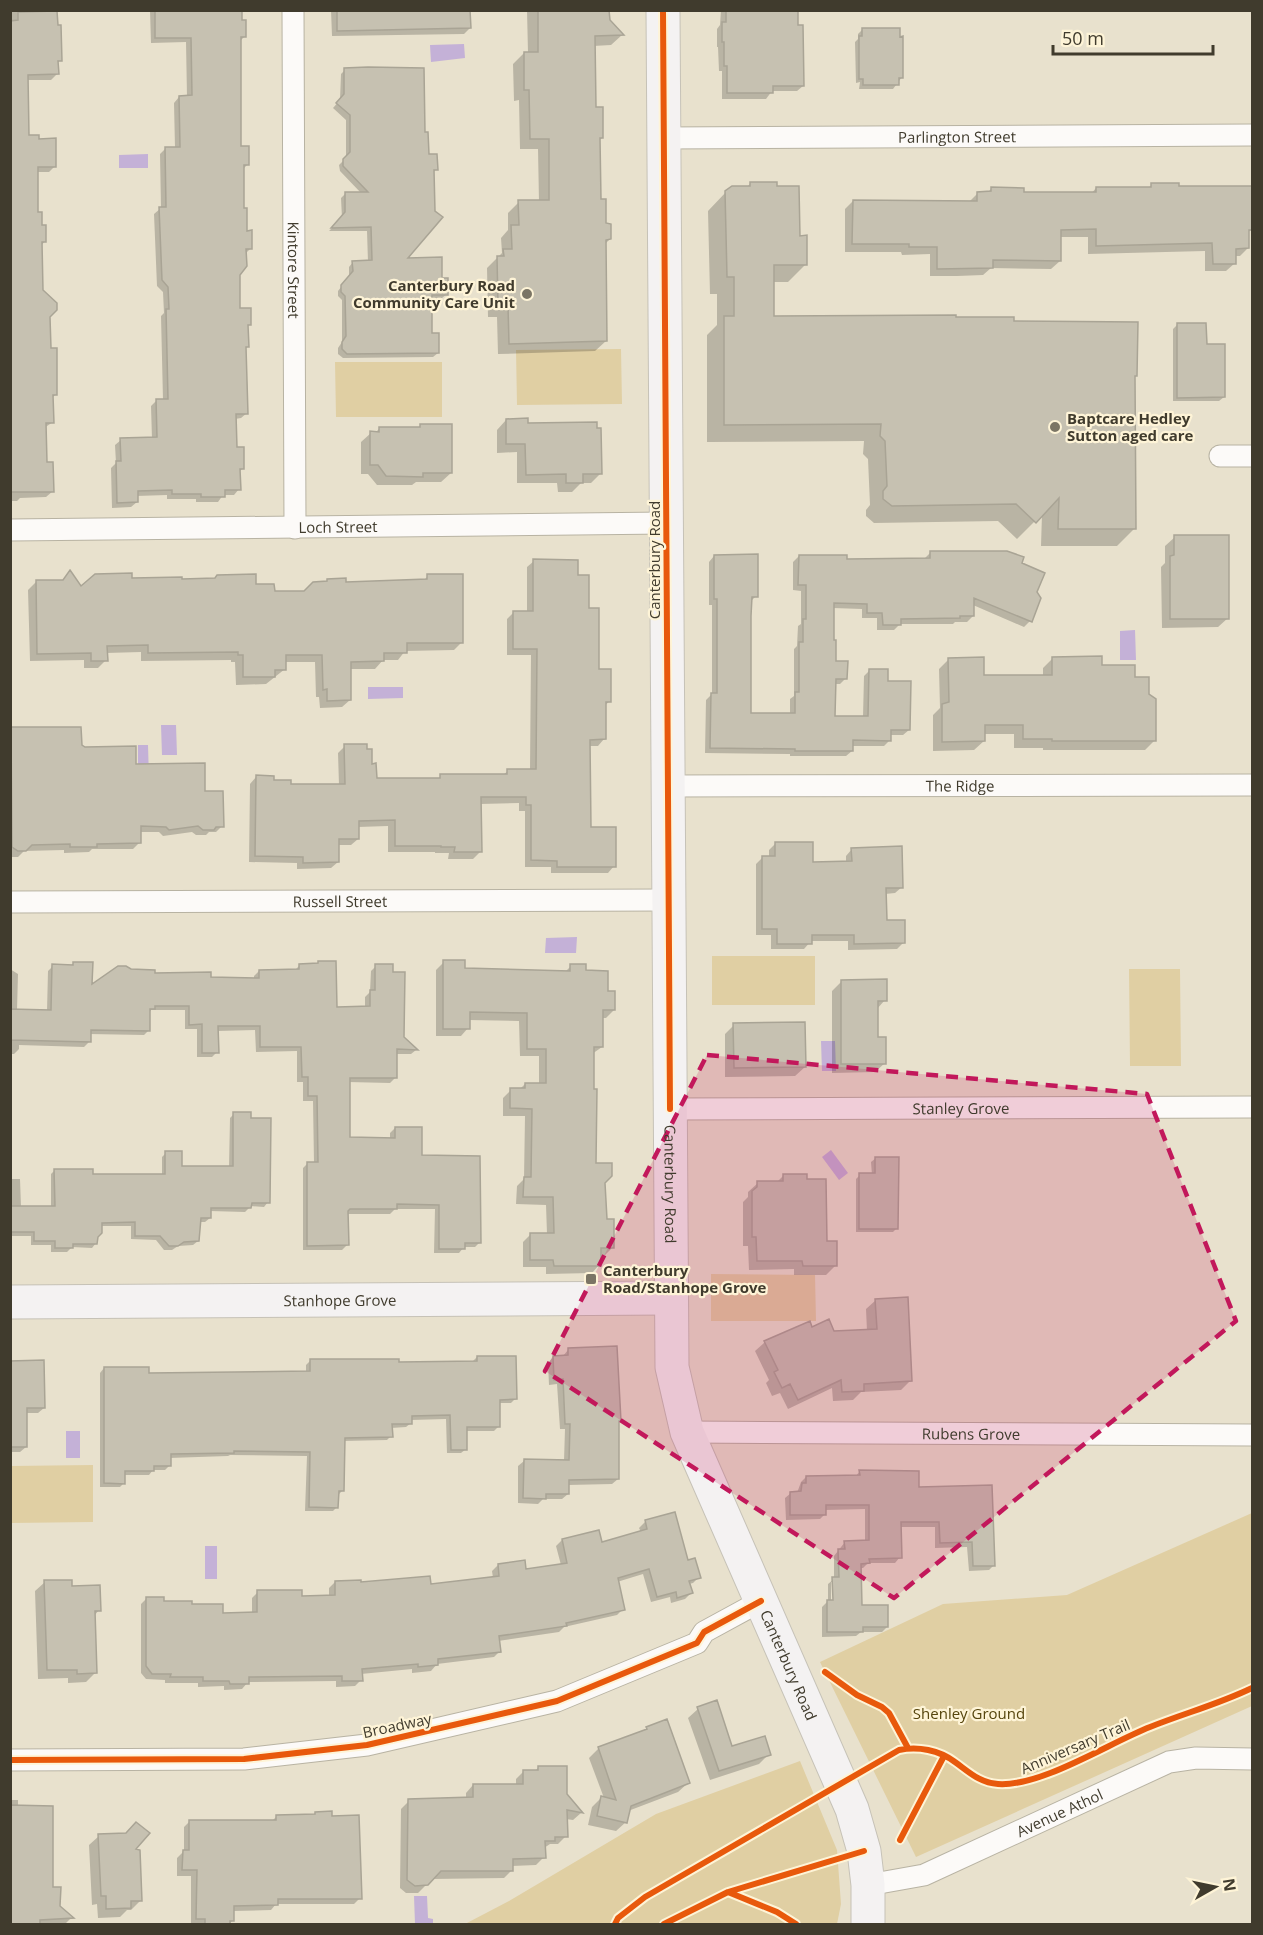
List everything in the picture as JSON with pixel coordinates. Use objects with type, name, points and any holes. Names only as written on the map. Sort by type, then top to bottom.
[{"type":"main road","name":"Canterbury Road","points":[[663,10],[672,1367],[687,1432],[852,1809],[864,1851],[868,1886],[868,1924]]},
{"type":"main road","name":"Stanhope Grove","points":[[10,1302],[670,1298]]},
{"type":"street","name":"Kintore Street","points":[[292,10],[295,528]]},
{"type":"street","name":"Parlington Street","points":[[663,138],[1252,135]]},
{"type":"street","points":[[1220,456],[1252,456]]},
{"type":"street","name":"Loch Street","points":[[10,530],[666,523]]},
{"type":"street","name":"The Ridge","points":[[668,786],[1252,785]]},
{"type":"street","name":"Russell Street","points":[[10,902],[668,900]]},
{"type":"street","name":"Stanley Grove","points":[[670,1109],[1252,1107]]},
{"type":"street","name":"Rubens Grove","points":[[687,1432],[1252,1436]]},
{"type":"street","name":"Broadway","points":[[10,1760],[244,1759],[367,1745],[557,1701],[697,1643],[704,1632],[761,1601]]},
{"type":"street","name":"Avenue Athol","points":[[868,1886],[924,1875],[1169,1762],[1196,1758],[1252,1758]]},
{"type":"highlighted area","points":[[707,1055],[1147,1094],[1236,1321],[894,1598],[545,1371]]},
{"type":"green space","points":[[621,349],[622,404],[517,405],[516,350]]},
{"type":"green space","points":[[335,362],[442,362],[442,417],[336,417]]},
{"type":"green space","points":[[712,956],[815,956],[815,1005],[712,1005]]},
{"type":"green space","points":[[1129,969],[1180,969],[1181,1066],[1130,1066]]},
{"type":"green space","points":[[711,1274],[815,1275],[816,1321],[711,1321]]},
{"type":"green space","points":[[93,1465],[93,1522],[11,1523],[11,1466]]},
{"type":"green space","name":"Shenley Ground","points":[[1252,1513],[1252,1706],[916,1857],[820,1662],[943,1604],[1067,1595]]},
{"type":"green space","points":[[800,1761],[837,1850],[841,1904],[837,1924],[465,1924],[509,1901],[656,1814]]},
{"type":"shaded area","points":[[464,44],[465,58],[431,62],[430,45]]},
{"type":"shaded area","points":[[148,154],[148,168],[119,168],[119,155]]},
{"type":"shaded area","points":[[1135,630],[1136,660],[1120,660],[1120,631]]},
{"type":"shaded area","points":[[368,687],[403,687],[403,698],[368,699]]},
{"type":"shaded area","points":[[161,725],[176,725],[177,755],[162,755]]},
{"type":"shaded area","points":[[138,745],[148,745],[149,778],[138,779]]},
{"type":"shaded area","points":[[577,937],[576,953],[545,953],[546,938]]},
{"type":"shaded area","points":[[821,1041],[835,1041],[836,1071],[822,1071]]},
{"type":"shaded area","points":[[831,1150],[848,1173],[839,1180],[822,1157]]},
{"type":"shaded area","points":[[66,1431],[80,1431],[80,1458],[66,1458]]},
{"type":"shaded area","points":[[205,1546],[217,1546],[217,1579],[205,1579]]},
{"type":"shaded area","points":[[414,1896],[427,1896],[428,1918],[433,1919],[433,1924],[415,1924]]},
{"type":"building","points":[[155,10],[242,10],[242,20],[246,20],[246,37],[241,37],[241,146],[249,146],[249,165],[244,165],[244,208],[247,208],[247,231],[252,230],[252,249],[246,249],[247,266],[240,275],[240,308],[251,308],[251,325],[248,325],[249,347],[246,347],[248,414],[236,414],[237,447],[244,447],[244,469],[240,469],[241,490],[225,490],[225,497],[172,494],[172,490],[138,491],[138,502],[117,503],[116,461],[121,461],[120,438],[157,437],[156,399],[168,399],[166,309],[169,309],[168,287],[162,280],[159,207],[166,207],[165,147],[180,147],[179,96],[192,95],[191,38],[155,38]]},
{"type":"building","points":[[337,10],[470,10],[471,28],[337,31]]},
{"type":"building","points":[[538,10],[609,10],[610,20],[624,35],[595,36],[596,107],[603,107],[603,138],[600,138],[601,199],[606,199],[606,223],[611,224],[611,239],[606,240],[607,341],[509,344],[508,306],[498,306],[497,256],[504,256],[503,249],[512,249],[511,225],[519,225],[518,200],[549,200],[549,139],[530,139],[529,90],[524,90],[524,52],[538,52]]},
{"type":"building","points":[[726,10],[798,10],[798,25],[803,25],[804,86],[773,86],[773,93],[727,93],[727,66],[724,66],[724,42],[722,42],[722,22],[726,22]]},
{"type":"building","points":[[57,11],[58,25],[61,25],[62,61],[58,61],[59,74],[28,75],[29,135],[39,135],[39,139],[56,138],[56,167],[38,167],[38,212],[42,212],[42,225],[46,225],[46,242],[42,242],[43,290],[57,303],[57,310],[50,317],[51,348],[57,348],[57,395],[53,395],[54,423],[46,423],[47,462],[53,462],[54,492],[10,492],[10,21],[18,20],[18,12]]},
{"type":"building","points":[[862,28],[900,28],[900,37],[903,36],[903,78],[899,78],[899,85],[863,85],[863,79],[859,79],[859,36],[862,36]]},
{"type":"building","points":[[344,68],[424,68],[425,132],[428,132],[429,154],[437,154],[438,170],[434,170],[435,211],[443,217],[408,258],[442,257],[442,278],[448,278],[448,295],[432,295],[432,333],[439,333],[439,353],[347,354],[342,349],[342,342],[346,336],[345,296],[341,292],[341,285],[353,271],[352,261],[372,260],[371,227],[331,228],[345,212],[345,192],[368,192],[343,166],[343,159],[350,152],[350,115],[336,103],[344,94]]},
{"type":"building","points":[[750,182],[777,182],[777,186],[799,186],[800,236],[807,235],[807,265],[774,265],[774,316],[956,315],[956,317],[1014,317],[1014,321],[1138,322],[1137,376],[1135,376],[1136,529],[1058,529],[1059,498],[1036,523],[1016,504],[892,506],[883,499],[883,491],[887,486],[885,441],[880,436],[881,424],[724,425],[724,316],[734,316],[734,277],[727,277],[725,191],[732,186],[750,186]]},
{"type":"building","points":[[1151,183],[1179,183],[1179,186],[1252,186],[1252,230],[1249,230],[1249,248],[1236,249],[1236,264],[1213,264],[1212,243],[1096,246],[1096,229],[1061,230],[1061,261],[993,260],[993,268],[937,269],[937,247],[909,247],[909,244],[852,244],[853,200],[977,201],[977,192],[991,191],[991,187],[1024,188],[1024,192],[1096,192],[1096,187],[1151,187]]},
{"type":"building","points":[[1177,323],[1206,323],[1207,344],[1225,344],[1225,397],[1177,398]]},
{"type":"building","points":[[528,418],[528,423],[597,422],[597,428],[601,428],[602,474],[583,474],[583,483],[566,483],[566,474],[526,475],[525,444],[506,444],[506,419]]},
{"type":"building","points":[[420,424],[452,424],[452,473],[423,473],[423,477],[386,476],[378,465],[370,465],[370,431],[379,432],[379,427],[420,427]]},
{"type":"building","points":[[1174,535],[1229,535],[1229,619],[1170,619],[1170,556],[1174,555]]},
{"type":"building","points":[[930,551],[1007,551],[1024,557],[1022,563],[1045,573],[1037,592],[1041,598],[1032,622],[974,598],[974,616],[901,619],[901,625],[883,625],[882,613],[867,613],[867,604],[834,603],[836,661],[848,661],[847,679],[836,679],[835,716],[868,716],[869,669],[888,669],[888,681],[911,681],[910,730],[891,730],[891,741],[853,740],[853,751],[710,748],[711,693],[717,693],[717,599],[714,599],[714,555],[758,554],[758,597],[752,597],[751,616],[751,713],[795,713],[795,692],[799,692],[799,642],[803,642],[803,619],[806,619],[806,585],[798,585],[799,555],[847,555],[847,559],[930,558]]},
{"type":"building","points":[[533,559],[578,560],[578,575],[589,575],[589,608],[599,608],[599,669],[611,669],[611,702],[606,702],[606,739],[590,740],[591,827],[616,827],[616,867],[557,867],[557,861],[531,860],[531,805],[526,805],[526,797],[481,797],[482,852],[454,852],[455,847],[441,846],[395,846],[395,820],[359,821],[359,839],[339,839],[339,862],[303,863],[303,857],[255,856],[256,775],[274,776],[274,780],[291,780],[291,784],[345,784],[344,744],[367,744],[367,749],[372,749],[372,764],[376,763],[377,778],[440,778],[440,774],[507,774],[507,769],[536,769],[537,649],[513,649],[513,611],[533,611]]},
{"type":"building","points":[[70,570],[81,586],[95,574],[132,573],[132,578],[182,577],[182,579],[256,574],[256,584],[274,584],[275,591],[304,591],[313,582],[327,581],[327,579],[346,578],[346,582],[427,579],[427,574],[463,574],[463,643],[407,643],[407,653],[384,653],[384,661],[351,662],[351,700],[327,701],[327,689],[323,690],[322,655],[286,655],[286,670],[275,670],[275,677],[243,677],[243,655],[238,655],[238,652],[148,653],[148,645],[107,646],[108,661],[91,661],[91,653],[37,654],[36,580],[63,580]]},
{"type":"building","points":[[1102,656],[1102,665],[1135,665],[1135,677],[1149,677],[1149,694],[1156,699],[1156,741],[1023,739],[1023,725],[985,725],[985,741],[942,742],[942,704],[949,702],[948,658],[984,657],[984,675],[1052,675],[1052,657]]},
{"type":"building","points":[[11,727],[81,727],[82,745],[85,747],[136,746],[136,764],[205,763],[205,791],[223,791],[224,827],[216,827],[214,830],[203,830],[198,826],[169,830],[166,827],[141,826],[141,843],[97,844],[97,847],[70,847],[70,844],[32,845],[26,851],[18,851],[12,847]]},
{"type":"building","points":[[775,842],[813,842],[813,862],[852,861],[851,848],[902,846],[903,888],[886,888],[887,920],[905,920],[905,943],[854,944],[854,935],[812,935],[812,944],[777,944],[777,929],[762,929],[762,856],[775,856]]},
{"type":"building","points":[[443,960],[465,960],[465,968],[570,971],[570,964],[586,964],[586,970],[608,971],[608,991],[615,991],[615,1010],[603,1010],[603,1047],[594,1047],[594,1089],[597,1089],[596,1163],[612,1163],[612,1176],[605,1183],[607,1219],[614,1219],[614,1248],[601,1248],[601,1266],[554,1266],[553,1260],[530,1260],[530,1233],[554,1233],[553,1197],[523,1197],[524,1177],[531,1177],[532,1109],[510,1108],[510,1088],[525,1088],[525,1083],[546,1083],[546,1049],[527,1049],[527,1013],[470,1012],[470,1029],[443,1029]]},
{"type":"building","points":[[318,961],[336,961],[337,1007],[370,1006],[370,990],[375,990],[375,964],[393,964],[393,972],[405,972],[404,1037],[418,1050],[397,1049],[397,1078],[350,1078],[350,1137],[395,1138],[395,1127],[422,1127],[422,1155],[480,1156],[481,1243],[465,1243],[465,1249],[439,1249],[439,1205],[397,1204],[397,1209],[350,1209],[348,1211],[349,1245],[307,1246],[307,1162],[318,1162],[317,1096],[308,1096],[308,1077],[302,1077],[301,1047],[260,1047],[260,1026],[218,1026],[219,1053],[202,1053],[202,1024],[189,1025],[189,1006],[155,1006],[155,1009],[150,1009],[150,1031],[91,1030],[91,1042],[10,1040],[10,1009],[51,1010],[52,964],[73,965],[73,962],[93,962],[92,984],[118,966],[155,970],[155,973],[211,972],[211,977],[259,978],[259,970],[299,969],[299,964],[318,963]]},
{"type":"building","points":[[887,979],[887,1001],[878,1001],[878,1037],[886,1037],[886,1064],[841,1064],[841,980]]},
{"type":"building","points":[[805,1022],[806,1067],[734,1068],[733,1023]]},
{"type":"building","points":[[233,1112],[251,1112],[251,1118],[271,1118],[270,1203],[252,1203],[251,1208],[211,1208],[211,1218],[201,1218],[199,1241],[184,1242],[178,1246],[169,1246],[160,1236],[135,1236],[135,1222],[102,1223],[102,1233],[98,1237],[97,1244],[73,1244],[73,1248],[55,1248],[55,1241],[34,1241],[34,1232],[10,1232],[10,1206],[55,1206],[54,1169],[93,1169],[93,1174],[165,1174],[165,1151],[182,1151],[182,1166],[233,1166]]},
{"type":"building","points":[[875,1157],[899,1157],[898,1229],[859,1229],[859,1173],[875,1173]]},
{"type":"building","points":[[783,1174],[807,1174],[807,1179],[826,1179],[827,1241],[837,1241],[837,1266],[803,1266],[802,1261],[757,1261],[756,1237],[752,1237],[752,1191],[757,1187],[757,1181],[783,1181]]},
{"type":"building","points":[[908,1297],[912,1381],[864,1384],[864,1391],[842,1392],[841,1380],[798,1400],[790,1384],[782,1388],[774,1372],[778,1370],[764,1341],[810,1321],[812,1327],[829,1319],[834,1331],[877,1329],[875,1299]]},
{"type":"building","points":[[617,1346],[621,1421],[619,1421],[619,1479],[569,1480],[569,1494],[546,1494],[546,1499],[523,1498],[524,1459],[569,1460],[570,1424],[565,1424],[563,1379],[554,1380],[553,1356],[568,1355],[568,1348]]},
{"type":"building","points":[[477,1356],[516,1356],[517,1399],[500,1400],[500,1427],[467,1427],[467,1450],[451,1450],[450,1415],[412,1416],[412,1424],[392,1424],[393,1437],[345,1438],[344,1491],[339,1491],[338,1508],[309,1507],[310,1452],[234,1451],[234,1453],[171,1454],[171,1466],[154,1466],[154,1471],[125,1471],[125,1484],[104,1483],[104,1367],[149,1367],[149,1373],[310,1371],[310,1359],[399,1359],[399,1362],[477,1361]]},
{"type":"building","points":[[44,1360],[45,1408],[27,1408],[27,1447],[10,1447],[10,1361]]},
{"type":"building","points":[[859,1470],[919,1471],[919,1487],[992,1485],[995,1566],[973,1566],[972,1542],[940,1543],[939,1522],[901,1522],[902,1558],[869,1559],[870,1563],[861,1564],[862,1605],[888,1605],[888,1627],[863,1627],[863,1632],[827,1632],[827,1600],[833,1600],[832,1577],[839,1577],[838,1549],[845,1549],[844,1541],[869,1540],[869,1505],[826,1505],[826,1515],[790,1515],[790,1492],[801,1491],[802,1483],[806,1483],[806,1476],[860,1475]]},
{"type":"building","points":[[675,1512],[688,1560],[695,1558],[701,1578],[689,1581],[693,1593],[677,1598],[676,1592],[657,1597],[649,1569],[618,1578],[625,1610],[566,1623],[567,1626],[499,1636],[501,1652],[438,1659],[438,1665],[418,1667],[418,1664],[362,1669],[363,1681],[342,1681],[342,1676],[249,1677],[249,1684],[230,1684],[229,1681],[203,1681],[203,1677],[170,1677],[171,1674],[152,1674],[146,1666],[146,1597],[164,1597],[164,1601],[192,1601],[192,1604],[223,1604],[223,1613],[257,1612],[257,1590],[302,1590],[302,1596],[335,1595],[335,1581],[361,1580],[361,1582],[430,1576],[431,1584],[499,1576],[498,1564],[525,1560],[526,1569],[567,1563],[562,1539],[599,1530],[602,1542],[647,1529],[645,1520]]},
{"type":"building","points":[[44,1580],[72,1580],[72,1586],[100,1585],[101,1611],[95,1611],[97,1673],[77,1674],[77,1670],[47,1670]]},
{"type":"building","points":[[717,1700],[732,1746],[765,1736],[771,1755],[719,1771],[697,1707]]},
{"type":"building","points":[[667,1719],[690,1783],[631,1806],[627,1823],[597,1816],[601,1796],[616,1800],[598,1747]]},
{"type":"building","points":[[538,1766],[567,1766],[567,1794],[583,1813],[567,1810],[568,1837],[555,1837],[555,1841],[545,1841],[546,1858],[513,1859],[513,1871],[441,1871],[428,1885],[415,1886],[407,1880],[408,1799],[473,1797],[473,1784],[523,1784],[523,1770],[538,1770]]},
{"type":"building","points":[[10,1805],[53,1806],[53,1887],[61,1887],[60,1906],[74,1918],[40,1920],[40,1924],[10,1924]]},
{"type":"building","points":[[332,1811],[332,1816],[359,1815],[362,1899],[278,1899],[278,1905],[234,1906],[234,1921],[230,1921],[230,1924],[205,1924],[205,1919],[196,1919],[197,1870],[182,1870],[183,1850],[189,1850],[189,1820],[276,1820],[276,1815]]},
{"type":"building","points":[[136,1822],[150,1833],[136,1849],[140,1850],[142,1901],[131,1901],[131,1908],[106,1909],[106,1896],[101,1896],[98,1834],[126,1833]]},
{"type":"cycle path","points":[[663,10],[670,1109]]},
{"type":"cycle path","points":[[10,1760],[244,1759],[367,1745],[557,1701],[697,1643],[704,1632],[761,1601]]},
{"type":"cycle path","points":[[825,1672],[857,1695],[889,1713],[908,1748]]},
{"type":"cycle path","name":"Anniversary Trail","points":[[615,1924],[618,1918],[645,1897],[899,1750],[921,1749],[935,1752],[949,1758],[986,1782],[1015,1783],[1054,1772],[1133,1734],[1252,1688]]},
{"type":"cycle path","points":[[900,1840],[944,1756]]},
{"type":"cycle path","points":[[728,1892],[864,1851]]},
{"type":"cycle path","points":[[664,1924],[728,1892],[777,1912],[796,1924]]},
{"type":"place","name":"Canterbury Road Community Care Unit","points":[[527,294]]},
{"type":"place","name":"Baptcare Hedley Sutton aged care","points":[[1055,427]]},
{"type":"place","name":"Canterbury Road/Stanhope Grove","points":[[591,1279]]}]
